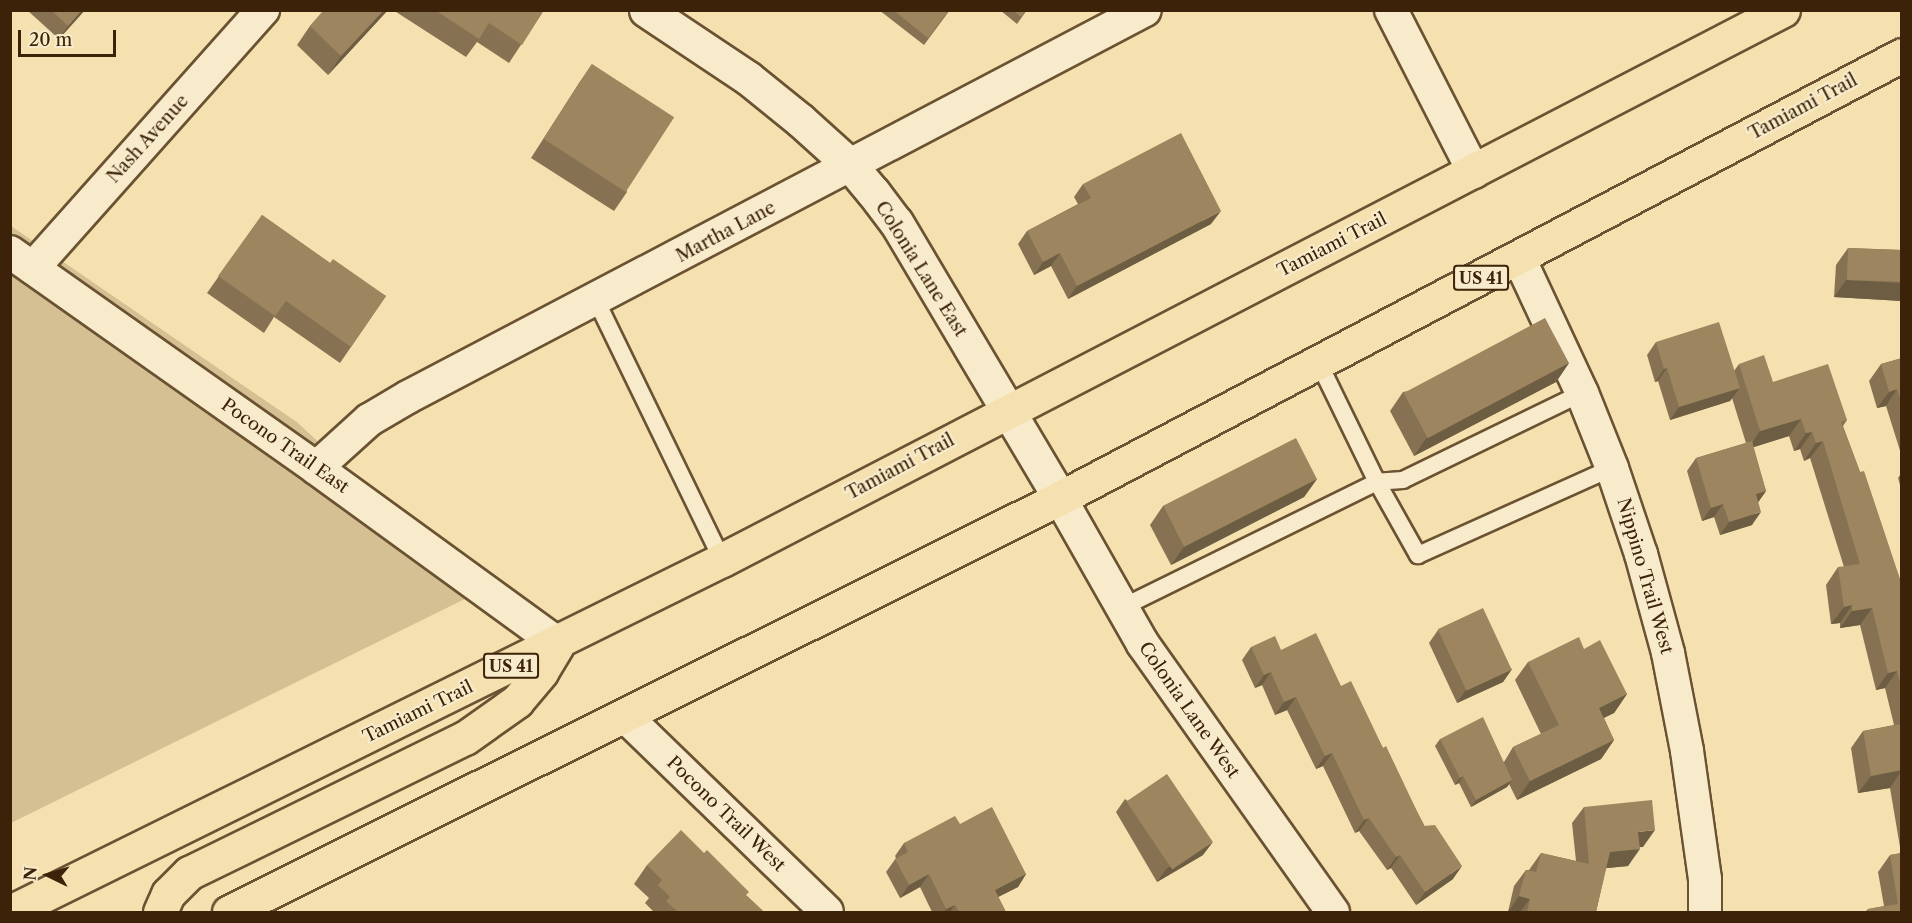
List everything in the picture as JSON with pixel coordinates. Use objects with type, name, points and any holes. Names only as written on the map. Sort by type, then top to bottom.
[{"type":"main road","name":"Tamiami Trail","points":[[10,912],[558,644],[1474,172],[1783,10]]},
{"type":"main road","name":"Tamiami Trail","points":[[229,912],[1060,498],[1902,55]]},
{"type":"main road","points":[[160,912],[168,894],[189,873],[465,738],[518,700],[541,672],[558,644]]},
{"type":"street","name":"Nash Avenue","points":[[22,260],[263,10]]},
{"type":"street","name":"Colonia Lane East","points":[[646,10],[748,78],[851,166],[896,222],[1060,498]]},
{"type":"street","name":"Martha Lane","points":[[316,468],[379,414],[1145,10]]},
{"type":"street","points":[[1391,10],[1474,172]]},
{"type":"street","name":"Nippino Trail West","points":[[1519,258],[1582,393],[1612,468],[1641,554],[1668,652],[1699,827],[1705,879],[1705,912]]},
{"type":"street","name":"Pocono Trail East","points":[[22,260],[316,468],[558,644]]},
{"type":"street","name":"Colonia Lane West","points":[[1060,498],[1121,608],[1224,760],[1333,912]]},
{"type":"street","name":"Pocono Trail West","points":[[625,716],[826,912]]},
{"type":"lane","points":[[597,300],[722,560]]},
{"type":"lane","points":[[1319,363],[1377,482],[1418,555],[1612,468]]},
{"type":"lane","points":[[1121,608],[1377,482],[1403,480],[1582,393]]},
{"type":"shaded area","points":[[11,226],[298,423],[479,592],[11,823]]},
{"type":"building","points":[[51,10],[82,10],[68,26]]},
{"type":"building","points":[[324,10],[384,10],[341,56],[310,26]]},
{"type":"building","points":[[435,10],[544,10],[522,45],[489,23],[479,39]]},
{"type":"building","points":[[893,10],[949,10],[928,38]]},
{"type":"building","points":[[1013,10],[1026,10],[1021,17]]},
{"type":"building","points":[[592,64],[674,117],[626,192],[544,139]]},
{"type":"building","points":[[1181,133],[1221,211],[1077,286],[1060,253],[1043,262],[1027,231],[1091,198],[1083,184]]},
{"type":"building","points":[[262,215],[330,263],[333,259],[386,296],[351,347],[286,301],[275,316],[218,276]]},
{"type":"building","points":[[1848,248],[1902,250],[1901,282],[1847,280]]},
{"type":"building","points":[[1545,318],[1569,363],[1428,438],[1404,393]]},
{"type":"building","points":[[1719,322],[1740,388],[1679,407],[1656,342]]},
{"type":"building","points":[[1764,355],[1773,382],[1828,364],[1847,420],[1841,422],[1860,472],[1864,471],[1902,585],[1902,688],[1897,671],[1888,673],[1872,608],[1852,611],[1852,605],[1844,607],[1838,567],[1860,564],[1823,441],[1816,443],[1812,432],[1806,433],[1801,419],[1760,431],[1739,364]]},
{"type":"building","points":[[1902,358],[1902,403],[1897,389],[1889,392],[1881,364]]},
{"type":"building","points":[[1296,438],[1317,479],[1184,547],[1163,506]]},
{"type":"building","points":[[1752,441],[1766,491],[1756,494],[1761,512],[1729,522],[1723,504],[1711,508],[1696,458]]},
{"type":"building","points":[[1483,608],[1512,670],[1466,691],[1438,629]]},
{"type":"building","points":[[1316,633],[1341,686],[1351,681],[1383,748],[1386,746],[1424,826],[1435,825],[1462,866],[1425,892],[1400,855],[1396,857],[1369,818],[1364,820],[1332,753],[1325,756],[1296,697],[1284,702],[1271,672],[1264,675],[1251,647],[1275,636],[1281,650]]},
{"type":"building","points":[[1579,637],[1584,649],[1600,640],[1627,694],[1599,708],[1614,740],[1530,781],[1513,747],[1559,725],[1528,662]]},
{"type":"building","points":[[1483,717],[1512,780],[1476,800],[1463,776],[1460,778],[1440,739]]},
{"type":"building","points":[[1902,724],[1902,770],[1871,776],[1863,731]]},
{"type":"building","points":[[1167,774],[1213,842],[1172,869],[1126,801]]},
{"type":"building","points":[[1652,800],[1655,830],[1638,832],[1640,849],[1610,852],[1596,912],[1527,912],[1530,899],[1519,896],[1526,870],[1536,872],[1541,853],[1589,864],[1584,807]]},
{"type":"building","points":[[992,807],[1026,874],[995,890],[1006,912],[959,912],[955,905],[946,909],[929,874],[909,885],[895,859],[908,852],[904,843],[955,816],[960,824]]},
{"type":"building","points":[[681,830],[704,853],[707,850],[749,892],[746,895],[764,912],[678,912],[666,901],[670,897],[658,885],[662,880],[647,865]]},
{"type":"building","points":[[1902,853],[1902,912],[1868,912],[1868,909],[1898,904],[1890,855]]}]
